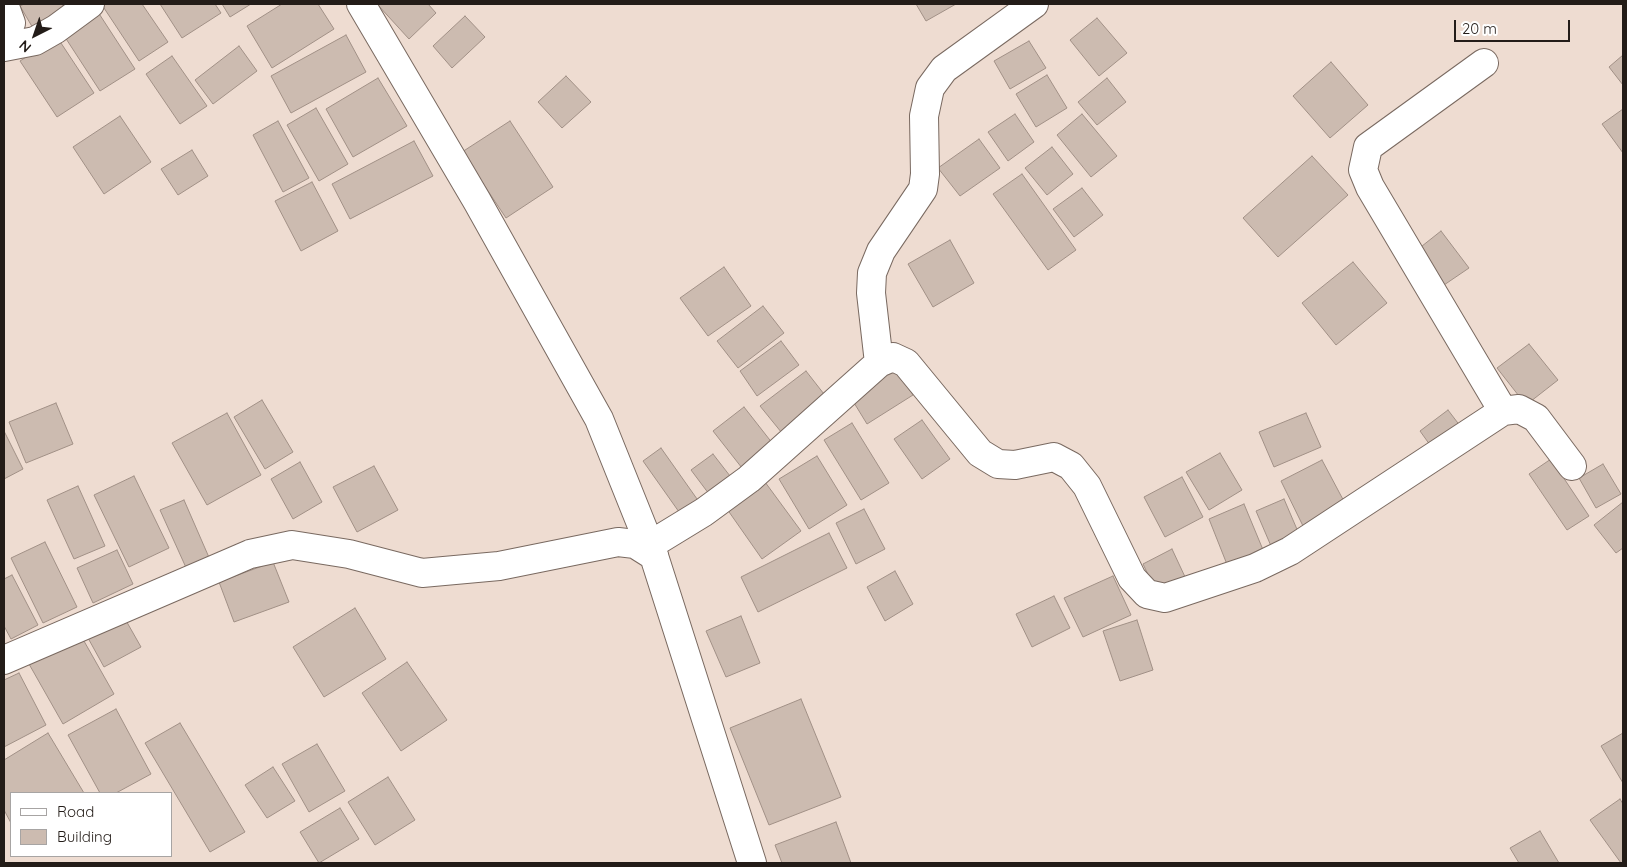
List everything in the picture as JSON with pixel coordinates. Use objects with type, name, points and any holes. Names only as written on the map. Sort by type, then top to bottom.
[{"type":"street","points":[[4,4],[10,24],[4,40]]},
{"type":"street","points":[[4,47],[35,41],[56,29],[90,4]]},
{"type":"street","points":[[362,4],[477,201],[599,418],[652,550],[752,863]]},
{"type":"street","points":[[878,364],[871,293],[872,273],[881,251],[923,188],[925,174],[924,116],[930,88],[944,69],[1034,4]]},
{"type":"street","points":[[1484,63],[1368,147],[1363,170],[1370,187],[1503,411]]},
{"type":"street","points":[[652,550],[749,479],[878,364],[893,357],[906,363],[980,453],[998,464],[1015,464],[1054,457],[1071,466],[1087,486],[1132,578],[1147,594],[1164,598],[1255,568],[1290,551],[1503,411],[1519,409],[1536,418],[1572,466]]},
{"type":"street","points":[[4,660],[250,554],[292,545],[349,554],[422,574],[499,566],[618,542],[635,544],[652,550]]},
{"type":"building","points":[[24,4],[62,4],[69,16],[37,35],[20,6]]},
{"type":"building","points":[[142,4],[168,42],[139,61],[102,5]]},
{"type":"building","points":[[160,4],[215,4],[221,13],[182,38]]},
{"type":"building","points":[[222,4],[251,4],[230,17]]},
{"type":"building","points":[[282,4],[318,4],[334,29],[272,68],[247,26]]},
{"type":"building","points":[[377,4],[428,4],[436,13],[409,39]]},
{"type":"building","points":[[916,4],[956,4],[926,21]]},
{"type":"building","points":[[96,9],[135,69],[100,91],[61,31]]},
{"type":"building","points":[[465,16],[485,37],[452,68],[433,46]]},
{"type":"building","points":[[1097,18],[1127,53],[1099,76],[1070,40]]},
{"type":"building","points":[[346,35],[366,72],[291,113],[271,76]]},
{"type":"building","points":[[57,37],[94,93],[57,117],[20,61]]},
{"type":"building","points":[[1029,41],[1046,68],[1010,89],[994,61]]},
{"type":"building","points":[[239,46],[257,71],[213,104],[195,80]]},
{"type":"building","points":[[1623,55],[1623,85],[1609,67]]},
{"type":"building","points":[[172,56],[207,106],[180,124],[146,74]]},
{"type":"building","points":[[1331,62],[1368,105],[1330,138],[1293,96]]},
{"type":"building","points":[[1047,75],[1067,108],[1036,127],[1016,94]]},
{"type":"building","points":[[566,76],[591,102],[562,128],[538,102]]},
{"type":"building","points":[[378,78],[407,126],[353,157],[326,109]]},
{"type":"building","points":[[1107,78],[1126,102],[1097,125],[1078,102]]},
{"type":"building","points":[[316,108],[348,164],[319,181],[287,125]]},
{"type":"building","points":[[1623,109],[1623,153],[1602,124]]},
{"type":"building","points":[[1015,114],[1034,142],[1008,161],[988,132]]},
{"type":"building","points":[[1082,114],[1117,156],[1091,177],[1057,135]]},
{"type":"building","points":[[120,116],[151,162],[104,194],[73,147]]},
{"type":"building","points":[[278,121],[309,178],[283,192],[253,135]]},
{"type":"building","points":[[510,121],[553,187],[506,218],[462,152]]},
{"type":"building","points":[[979,139],[1000,168],[960,196],[938,168]]},
{"type":"building","points":[[414,141],[433,176],[350,219],[332,184]]},
{"type":"building","points":[[1052,147],[1073,174],[1047,195],[1025,168]]},
{"type":"building","points":[[192,150],[208,176],[178,195],[161,169]]},
{"type":"building","points":[[1312,156],[1348,195],[1278,257],[1243,218]]},
{"type":"building","points":[[1022,174],[1076,250],[1048,270],[993,194]]},
{"type":"building","points":[[312,182],[338,231],[301,251],[275,201]]},
{"type":"building","points":[[1082,188],[1103,215],[1074,237],[1053,209]]},
{"type":"building","points":[[1441,231],[1469,268],[1444,285],[1417,250]]},
{"type":"building","points":[[950,240],[974,283],[933,307],[908,264]]},
{"type":"building","points":[[1353,262],[1387,303],[1336,345],[1302,303]]},
{"type":"building","points":[[724,267],[751,306],[708,336],[680,298]]},
{"type":"building","points":[[763,306],[784,333],[738,368],[717,341]]},
{"type":"building","points":[[781,341],[799,365],[757,396],[740,371]]},
{"type":"building","points":[[1529,344],[1558,380],[1526,405],[1497,368]]},
{"type":"building","points":[[893,364],[913,395],[867,424],[848,393]]},
{"type":"building","points":[[806,371],[831,403],[786,438],[760,406]]},
{"type":"building","points":[[262,400],[293,452],[265,469],[234,417]]},
{"type":"building","points":[[56,403],[73,444],[26,463],[9,422]]},
{"type":"building","points":[[744,407],[773,444],[742,468],[713,431]]},
{"type":"building","points":[[1448,410],[1464,431],[1435,452],[1420,431]]},
{"type":"building","points":[[227,413],[261,475],[207,505],[172,443]]},
{"type":"building","points":[[1306,413],[1321,447],[1274,467],[1259,432]]},
{"type":"building","points":[[922,420],[950,459],[922,479],[894,439]]},
{"type":"building","points":[[852,423],[889,483],[861,500],[824,440]]},
{"type":"building","points":[[4,431],[23,469],[4,479]]},
{"type":"building","points":[[661,448],[702,506],[684,519],[643,461]]},
{"type":"building","points":[[1220,453],[1242,490],[1209,510],[1186,472]]},
{"type":"building","points":[[713,454],[737,485],[715,502],[691,470]]},
{"type":"building","points":[[817,456],[847,505],[809,529],[779,479]]},
{"type":"building","points":[[1551,459],[1589,516],[1567,530],[1529,474]]},
{"type":"building","points":[[1322,460],[1347,507],[1304,528],[1281,481]]},
{"type":"building","points":[[300,462],[322,502],[293,519],[271,479]]},
{"type":"building","points":[[1603,464],[1621,494],[1596,508],[1579,478]]},
{"type":"building","points":[[374,466],[398,510],[357,532],[333,487]]},
{"type":"building","points":[[134,476],[169,548],[129,567],[94,495]]},
{"type":"building","points":[[1182,477],[1203,517],[1165,537],[1144,497]]},
{"type":"building","points":[[765,482],[801,531],[762,559],[727,509]]},
{"type":"building","points":[[78,486],[105,546],[74,559],[47,500]]},
{"type":"building","points":[[1284,499],[1302,541],[1274,553],[1256,511]]},
{"type":"building","points":[[184,500],[211,562],[188,572],[160,510]]},
{"type":"building","points":[[1623,502],[1623,548],[1616,553],[1594,525]]},
{"type":"building","points":[[1244,504],[1266,557],[1230,572],[1209,519]]},
{"type":"building","points":[[864,509],[885,549],[856,564],[836,523]]},
{"type":"building","points":[[829,533],[847,568],[758,612],[741,577]]},
{"type":"building","points":[[45,542],[77,607],[43,623],[11,558]]},
{"type":"building","points":[[1172,549],[1186,579],[1157,593],[1143,564]]},
{"type":"building","points":[[117,550],[133,584],[93,603],[77,568]]},
{"type":"building","points":[[273,562],[289,602],[234,622],[219,582]]},
{"type":"building","points":[[895,571],[913,604],[885,621],[867,587]]},
{"type":"building","points":[[12,575],[38,625],[11,639],[4,626],[4,579]]},
{"type":"building","points":[[1113,576],[1131,615],[1083,637],[1064,598]]},
{"type":"building","points":[[1054,596],[1070,628],[1032,647],[1016,614]]},
{"type":"building","points":[[355,608],[386,659],[324,697],[293,647]]},
{"type":"building","points":[[741,616],[760,663],[726,677],[706,631]]},
{"type":"building","points":[[124,617],[141,647],[104,667],[88,638]]},
{"type":"building","points":[[1137,620],[1153,670],[1120,681],[1103,631]]},
{"type":"building","points":[[80,634],[114,694],[63,724],[29,664]]},
{"type":"building","points":[[407,662],[447,720],[401,751],[362,693]]},
{"type":"building","points":[[19,673],[46,725],[4,747],[4,680]]},
{"type":"building","points":[[801,699],[841,797],[769,825],[730,728]]},
{"type":"building","points":[[116,709],[151,774],[118,792],[99,792],[68,735]]},
{"type":"building","points":[[180,723],[245,832],[210,852],[145,743]]},
{"type":"building","points":[[48,733],[83,792],[10,792],[10,821],[4,810],[4,760]]},
{"type":"building","points":[[1623,733],[1623,783],[1601,746]]},
{"type":"building","points":[[317,744],[345,791],[309,812],[282,764]]},
{"type":"building","points":[[273,767],[295,801],[267,818],[245,785]]},
{"type":"building","points":[[388,777],[415,820],[375,845],[348,802]]},
{"type":"building","points":[[1620,799],[1623,804],[1623,863],[1621,863],[1590,820]]},
{"type":"building","points":[[340,808],[359,839],[319,863],[300,832]]},
{"type":"building","points":[[836,822],[851,863],[782,863],[775,845]]},
{"type":"building","points":[[1540,831],[1559,863],[1519,863],[1510,848]]}]
